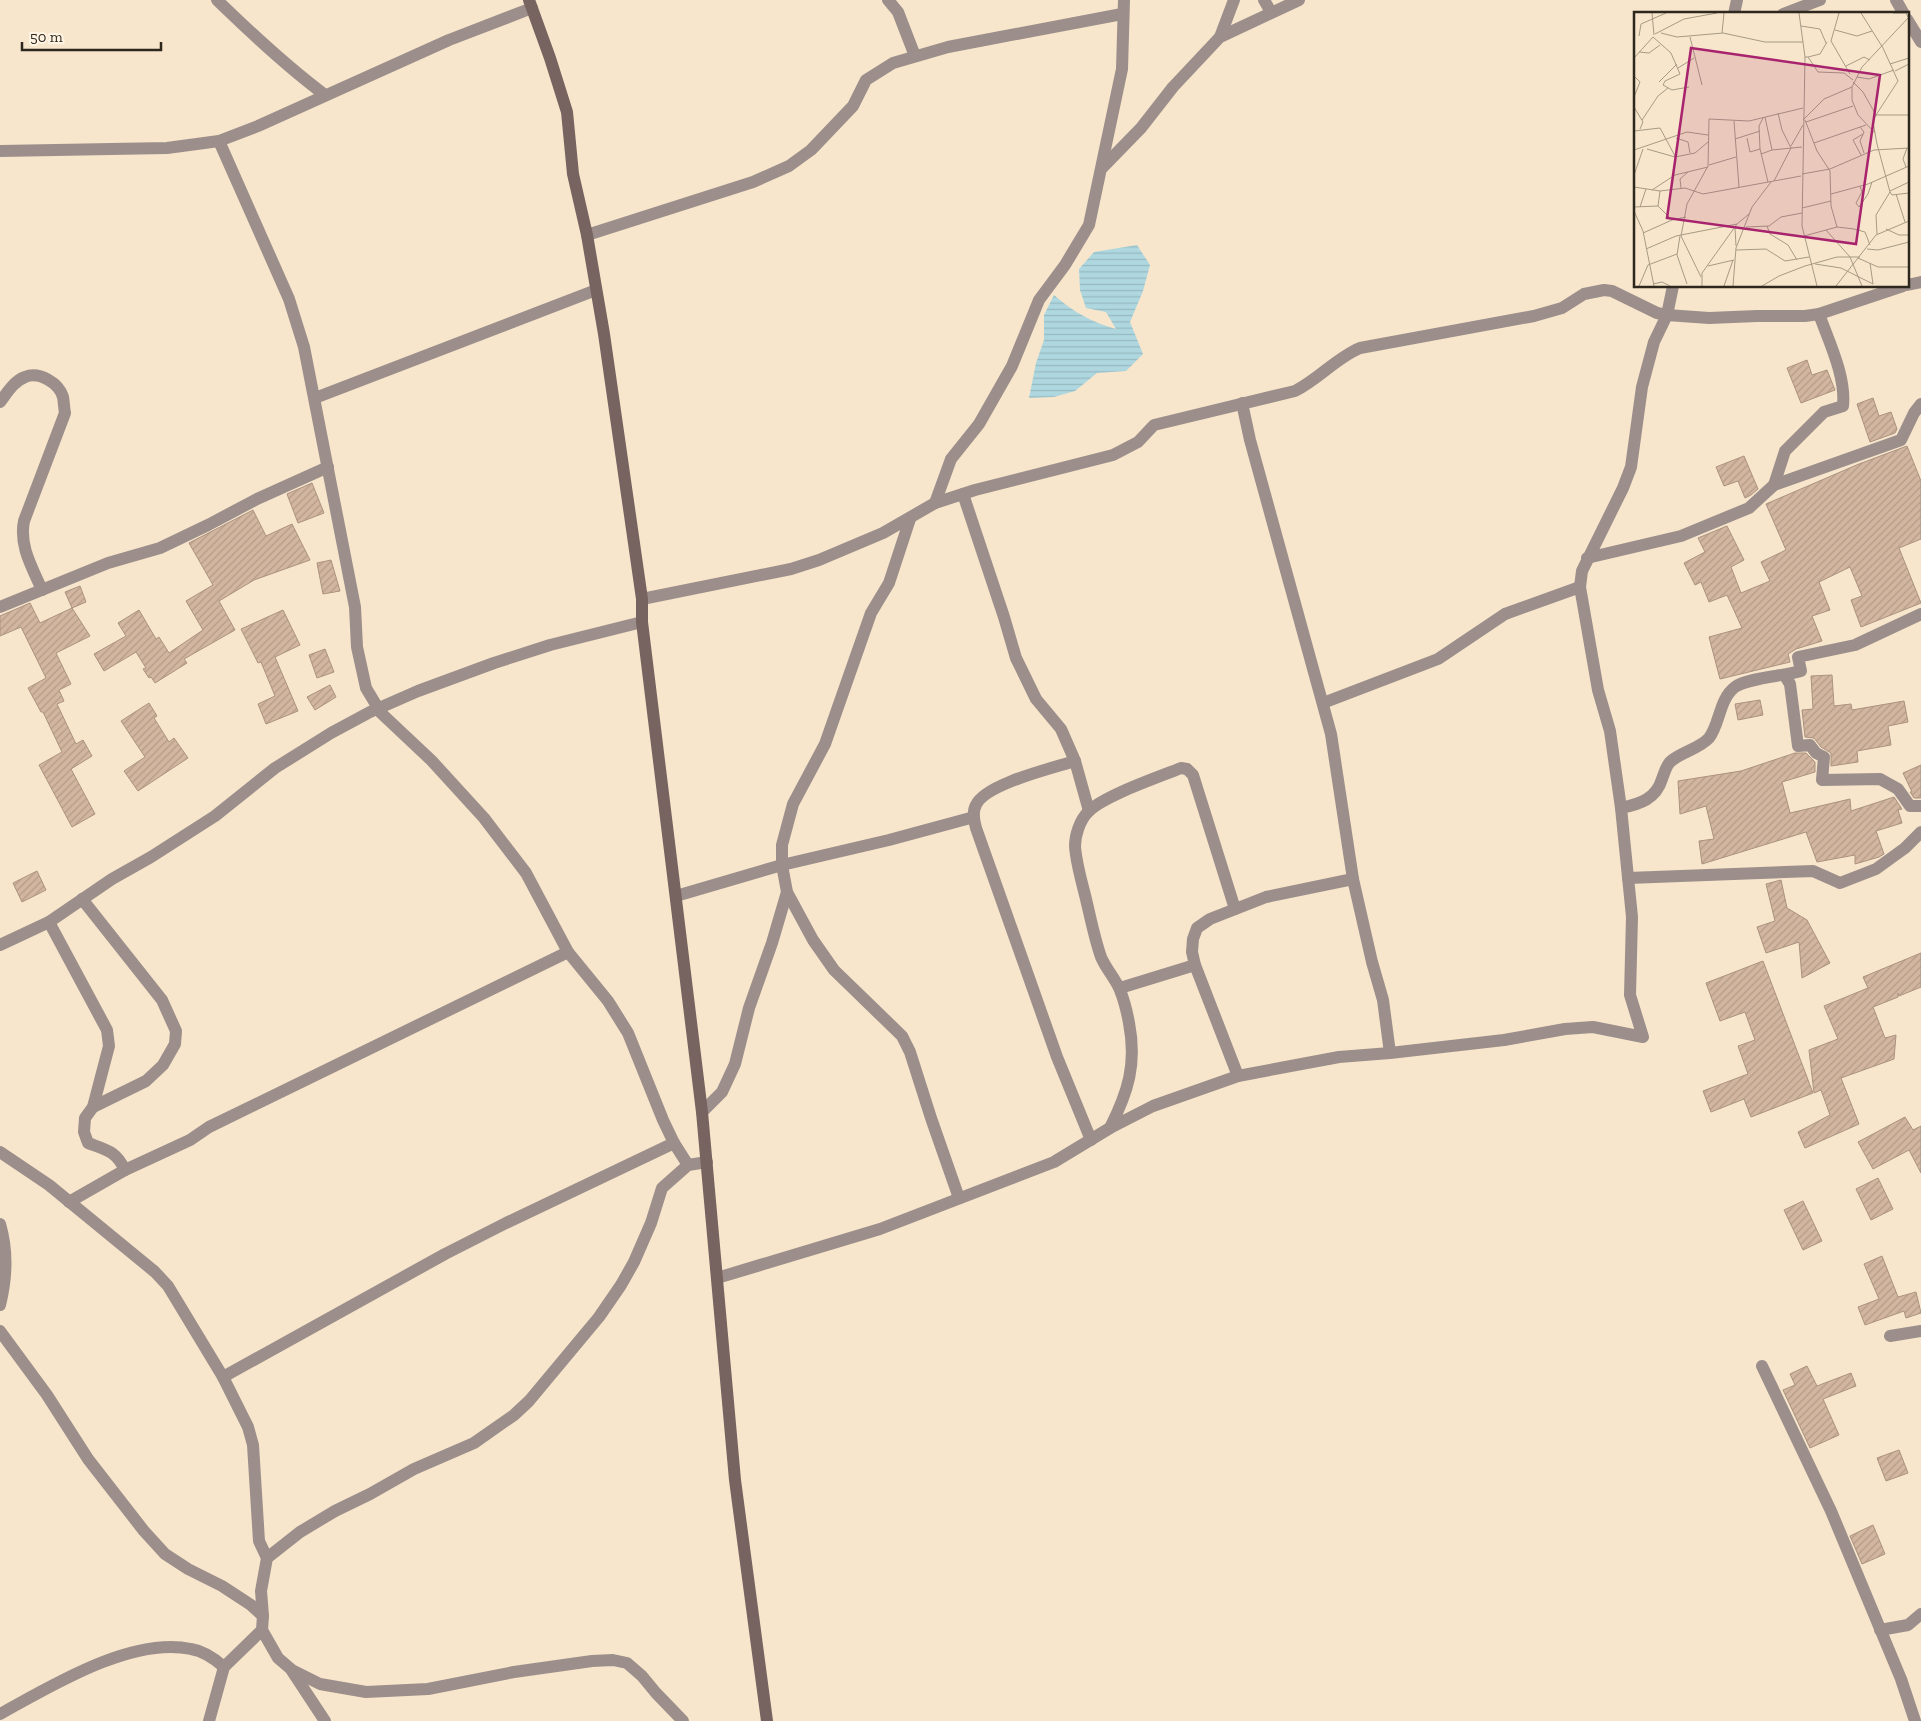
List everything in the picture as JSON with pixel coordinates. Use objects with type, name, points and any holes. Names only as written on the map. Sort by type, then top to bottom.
[{"type":"street","points":[[217,0],[260,42],[299,76],[325,95]]},
{"type":"street","points":[[888,0],[898,12],[915,56]]},
{"type":"street","points":[[935,503],[951,459],[979,424],[1012,366],[1040,300],[1065,265],[1089,225],[1122,69],[1122,14],[1124,0]]},
{"type":"street","points":[[1220,37],[1234,0]]},
{"type":"street","points":[[1264,0],[1270,12]]},
{"type":"street","points":[[1102,167],[1141,128],[1173,87],[1220,37],[1299,0]]},
{"type":"street","points":[[1788,12],[1820,0]]},
{"type":"street","points":[[1896,0],[1903,12]]},
{"type":"street","points":[[0,151],[167,148],[220,141],[258,126],[531,4],[567,112],[573,174],[587,235],[596,290],[642,599],[642,622],[702,1112],[735,1480],[767,1721]]},
{"type":"street","points":[[587,235],[753,182],[789,166],[811,150],[853,106],[866,80],[893,63],[948,47],[1122,14]]},
{"type":"street","points":[[1908,21],[1921,42]]},
{"type":"street","points":[[220,141],[289,299],[304,347],[355,606],[357,647],[366,688],[378,708],[431,760],[499,836],[526,873],[568,952],[608,1001],[628,1033],[674,1143],[688,1165]]},
{"type":"street","points":[[1908,285],[1921,282]]},
{"type":"street","points":[[717,1278],[880,1229],[1054,1162],[1110,1128],[1153,1106],[1238,1076],[1340,1057],[1504,1040],[1565,1029],[1593,1027],[1643,1037],[1630,995],[1632,917],[1621,808],[1610,731],[1598,690],[1580,587],[1582,571],[1587,558],[1623,488],[1631,467],[1642,387],[1654,342],[1667,315],[1673,288]]},
{"type":"street","points":[[642,599],[790,568],[883,533],[935,503],[1114,455],[1138,442],[1154,425],[1295,390],[1314,380],[1348,353],[1360,348],[1534,316],[1562,308],[1584,294],[1604,290],[1612,291],[1657,313],[1667,315],[1709,318],[1757,316],[1788,318],[1819,314],[1897,288]]},
{"type":"street","points":[[315,398],[596,290]]},
{"type":"street","points":[[1774,485],[1785,451],[1824,412],[1843,406],[1844,396],[1836,365],[1819,314]]},
{"type":"street","points":[[0,402],[16,382],[26,376],[40,375],[52,382],[63,395],[65,413],[24,521],[22,533],[24,548],[42,590]]},
{"type":"street","points":[[1242,403],[1250,440],[1331,734],[1353,879],[1372,962],[1383,1000],[1390,1053]]},
{"type":"street","points":[[1587,558],[1681,536],[1749,508],[1774,485],[1901,440],[1914,413],[1921,404]]},
{"type":"street","points":[[0,607],[108,563],[168,545],[264,495],[328,467]]},
{"type":"street","points":[[963,494],[1016,658],[1036,700],[1060,729],[1075,761],[1089,811]]},
{"type":"street","points":[[910,519],[889,583],[871,613],[825,744],[793,804],[782,844],[782,864],[787,892],[813,940],[834,970],[902,1036],[910,1052],[959,1198]]},
{"type":"street","points":[[1323,703],[1438,659],[1505,614],[1580,587]]},
{"type":"street","points":[[1621,808],[1639,804],[1648,799],[1660,787],[1668,763],[1709,738],[1724,700],[1734,688],[1756,679],[1785,676],[1802,671],[1798,657],[1856,644],[1921,614]]},
{"type":"street","points":[[0,945],[49,922],[82,899],[216,816],[275,768],[331,733],[378,708],[460,675],[550,645],[642,622]]},
{"type":"street","points":[[1785,676],[1790,684],[1798,746],[1810,744],[1816,754],[1824,757],[1822,780],[1880,779],[1898,789],[1910,806],[1921,806]]},
{"type":"street","points":[[1075,761],[1017,779],[986,793],[976,805],[974,817],[976,828],[1057,1057],[1091,1140]]},
{"type":"street","points":[[1110,1128],[1123,1102],[1132,1070],[1129,1023],[1120,988],[1110,976],[1102,958],[1081,878],[1075,845],[1080,823],[1089,811],[1110,798],[1181,768],[1187,769],[1192,775],[1234,909]]},
{"type":"street","points":[[676,896],[782,864],[889,840],[974,817]]},
{"type":"street","points":[[1628,878],[1812,871],[1840,883],[1876,869],[1905,848],[1921,832]]},
{"type":"street","points":[[1238,1076],[1195,965],[1192,952],[1193,939],[1197,928],[1210,919],[1266,897],[1353,879]]},
{"type":"street","points":[[702,1112],[722,1092],[735,1064],[749,1008],[772,944],[787,892]]},
{"type":"street","points":[[82,899],[162,1000],[176,1031],[175,1044],[163,1066],[146,1081],[93,1107]]},
{"type":"street","points":[[49,922],[107,1030],[110,1046],[93,1107],[85,1118],[84,1132],[88,1143],[109,1150],[120,1158],[125,1170]]},
{"type":"street","points":[[69,1202],[125,1170],[190,1140],[209,1127],[568,952]]},
{"type":"street","points":[[1120,988],[1195,965]]},
{"type":"street","points":[[223,1377],[445,1254],[674,1143]]},
{"type":"street","points":[[0,1152],[49,1184],[155,1272],[168,1286],[223,1377],[248,1427],[253,1445],[259,1541],[267,1558],[261,1591],[262,1630],[278,1658],[292,1670],[320,1684],[366,1692],[428,1689],[514,1672],[592,1661],[613,1660],[627,1663],[642,1676],[683,1721]]},
{"type":"street","points":[[267,1558],[300,1532],[335,1511],[370,1494],[414,1468],[474,1443],[529,1402],[599,1317],[621,1285],[634,1262],[651,1223],[662,1188],[688,1165],[707,1162]]},
{"type":"street","points":[[0,1224],[6,1246],[7,1266],[0,1305]]},
{"type":"street","points":[[0,1331],[47,1395],[88,1458],[144,1531],[166,1554],[188,1569],[222,1586],[251,1605],[263,1616]]},
{"type":"street","points":[[1890,1336],[1921,1331]]},
{"type":"street","points":[[1762,1366],[1831,1511],[1901,1678],[1915,1721]]},
{"type":"street","points":[[1880,1630],[1908,1625],[1921,1614]]},
{"type":"street","points":[[209,1721],[224,1667],[262,1630]]},
{"type":"street","points":[[0,1714],[56,1683],[109,1659],[159,1646],[192,1649],[213,1657],[224,1667]]},
{"type":"street","points":[[292,1670],[325,1721]]},
{"type":"water","points":[[1137,245],[1150,265],[1143,291],[1130,322],[1143,354],[1126,371],[1097,373],[1075,391],[1054,397],[1029,398],[1036,363],[1044,340],[1044,315],[1054,295],[1083,316],[1116,329],[1106,312],[1086,308],[1080,290],[1079,269],[1094,252]]},
{"type":"building","points":[[1807,360],[1812,375],[1827,370],[1835,390],[1801,403],[1787,368]]},
{"type":"building","points":[[1873,398],[1879,416],[1891,412],[1897,429],[1895,433],[1870,442],[1857,404]]},
{"type":"building","points":[[1907,446],[1921,481],[1921,539],[1899,548],[1921,603],[1861,627],[1851,600],[1862,596],[1850,567],[1819,582],[1830,610],[1812,616],[1822,641],[1796,649],[1788,654],[1790,662],[1720,679],[1709,637],[1742,628],[1727,595],[1709,602],[1701,582],[1695,585],[1684,563],[1705,552],[1698,538],[1727,526],[1744,560],[1731,567],[1741,593],[1770,581],[1761,562],[1786,550],[1766,504],[1859,464]]},
{"type":"building","points":[[1744,456],[1758,489],[1745,498],[1738,481],[1724,486],[1716,467]]},
{"type":"building","points":[[312,483],[324,513],[298,523],[287,494]]},
{"type":"building","points":[[253,510],[266,536],[292,524],[310,560],[254,580],[219,601],[235,630],[184,659],[187,663],[155,683],[143,669],[146,668],[136,652],[104,671],[94,654],[126,636],[118,623],[139,610],[156,639],[159,637],[169,653],[203,630],[186,601],[213,585],[189,543]]},
{"type":"building","points":[[331,560],[340,591],[323,594],[317,563]]},
{"type":"building","points":[[80,586],[86,602],[72,608],[65,592]]},
{"type":"building","points":[[30,603],[40,623],[72,608],[90,636],[56,653],[71,684],[59,690],[64,701],[57,704],[76,744],[83,740],[92,756],[71,769],[95,814],[72,827],[39,765],[62,752],[43,712],[41,712],[28,688],[46,678],[21,627],[0,636],[0,616]]},
{"type":"building","points":[[283,610],[300,645],[275,657],[298,711],[266,724],[258,704],[275,696],[261,662],[258,663],[241,629]]},
{"type":"building","points":[[325,649],[334,672],[317,678],[309,655]]},
{"type":"building","points":[[1832,675],[1834,706],[1851,704],[1852,710],[1904,701],[1908,722],[1888,726],[1891,745],[1857,751],[1858,762],[1831,766],[1831,753],[1821,747],[1814,738],[1805,737],[1802,710],[1813,709],[1811,676]]},
{"type":"building","points":[[330,685],[336,697],[315,710],[307,697]]},
{"type":"building","points":[[1760,700],[1763,715],[1738,720],[1735,704]]},
{"type":"building","points":[[149,703],[157,716],[154,718],[169,742],[174,738],[188,758],[138,791],[124,771],[145,757],[121,721]]},
{"type":"building","points":[[1795,753],[1806,753],[1815,762],[1815,772],[1782,782],[1790,813],[1850,799],[1851,811],[1894,797],[1902,809],[1898,810],[1902,823],[1876,831],[1884,854],[1855,864],[1855,855],[1817,862],[1806,832],[1702,864],[1699,841],[1714,839],[1706,806],[1680,814],[1678,781],[1741,771]]},
{"type":"building","points":[[1921,765],[1921,798],[1914,798],[1903,773]]},
{"type":"building","points":[[37,871],[46,890],[22,902],[13,883]]},
{"type":"building","points":[[1781,880],[1787,908],[1807,920],[1830,963],[1802,978],[1799,942],[1766,953],[1757,927],[1775,921],[1766,884]]},
{"type":"building","points":[[1921,953],[1921,987],[1899,996],[1898,993],[1898,997],[1873,1007],[1885,1038],[1896,1035],[1894,1059],[1841,1078],[1859,1124],[1805,1148],[1798,1132],[1830,1115],[1821,1090],[1814,1093],[1809,1050],[1838,1039],[1824,1006],[1868,988],[1863,977]]},
{"type":"building","points":[[1763,961],[1813,1093],[1751,1117],[1744,1099],[1711,1112],[1703,1091],[1748,1074],[1738,1046],[1755,1040],[1745,1012],[1720,1021],[1706,983]]},
{"type":"building","points":[[1905,1117],[1913,1130],[1921,1126],[1921,1173],[1909,1150],[1873,1169],[1858,1142]]},
{"type":"building","points":[[1878,1178],[1893,1209],[1871,1220],[1856,1189]]},
{"type":"building","points":[[1803,1201],[1822,1241],[1803,1250],[1784,1210]]},
{"type":"building","points":[[1882,1256],[1898,1297],[1916,1292],[1921,1313],[1906,1318],[1904,1311],[1865,1325],[1858,1307],[1879,1299],[1864,1264]]},
{"type":"building","points":[[1807,1366],[1817,1386],[1851,1373],[1856,1386],[1823,1399],[1839,1435],[1810,1448],[1783,1390],[1795,1385],[1790,1374]]},
{"type":"building","points":[[1899,1450],[1908,1473],[1886,1481],[1877,1458]]},
{"type":"building","points":[[1873,1525],[1885,1554],[1862,1564],[1850,1536]]}]
